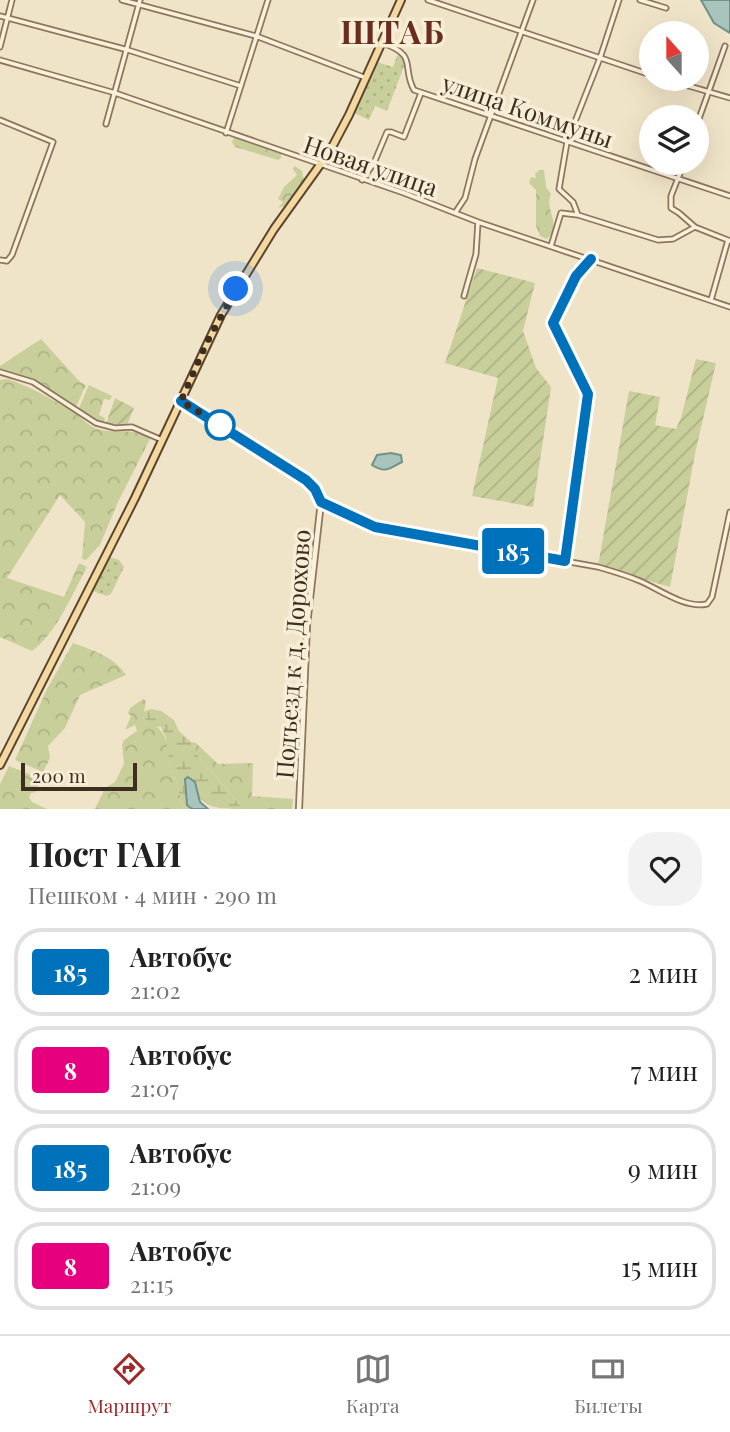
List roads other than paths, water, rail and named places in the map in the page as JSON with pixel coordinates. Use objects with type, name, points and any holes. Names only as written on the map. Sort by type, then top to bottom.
[{"type":"main road","points":[[0,765],[162,440],[206,344],[229,301],[285,213],[320,166],[343,127],[401,0]]},
{"type":"street","points":[[0,47],[12,0]]},
{"type":"street","points":[[122,0],[140,2],[256,36],[366,78]]},
{"type":"street","points":[[226,133],[268,0]]},
{"type":"street","points":[[428,0],[639,71]]},
{"type":"street","points":[[455,212],[465,198],[475,159],[533,0]]},
{"type":"street","points":[[578,215],[573,202],[559,189],[567,142],[600,58],[619,0]]},
{"type":"street","points":[[640,0],[666,8]]},
{"type":"street","points":[[106,124],[140,2]]},
{"type":"street","points":[[0,16],[128,50],[240,86]]},
{"type":"street","name":"улица Коммуны","points":[[382,43],[400,51],[408,66],[412,88],[421,92],[730,196]]},
{"type":"street","points":[[704,105],[725,46]]},
{"type":"street","name":"Новая улица","points":[[0,60],[114,93],[478,222],[730,307]]},
{"type":"street","points":[[705,91],[730,98]]},
{"type":"street","points":[[362,180],[374,163],[387,132],[404,137],[421,92]]},
{"type":"street","points":[[0,120],[53,142],[8,260],[0,260]]},
{"type":"street","points":[[680,175],[671,196],[671,208],[695,227],[729,240],[711,300]]},
{"type":"street","points":[[551,246],[561,214],[578,215],[658,240],[673,239],[695,227]]},
{"type":"street","points":[[464,296],[476,254],[478,222]]},
{"type":"street","points":[[565,561],[588,394],[553,323],[576,276],[591,259]]},
{"type":"street","points":[[0,372],[33,383],[96,423],[115,428],[132,427],[162,440]]},
{"type":"street","points":[[181,401],[306,480],[315,489],[321,502],[375,527],[565,561],[625,575],[691,603],[707,604],[712,597],[730,512]]},
{"type":"street","name":"Подъезд к д. Дорохово","points":[[299,809],[307,625],[321,502]]},
{"type":"water","points":[[701,0],[730,0],[730,33],[714,23]]},
{"type":"water","points":[[377,455],[401,455],[402,462],[384,470],[372,465]]},
{"type":"water","points":[[188,777],[195,782],[200,802],[208,809],[192,809],[187,805],[185,779]]},
{"type":"district","name":"ШТАБ","points":[[393,30]]}]
